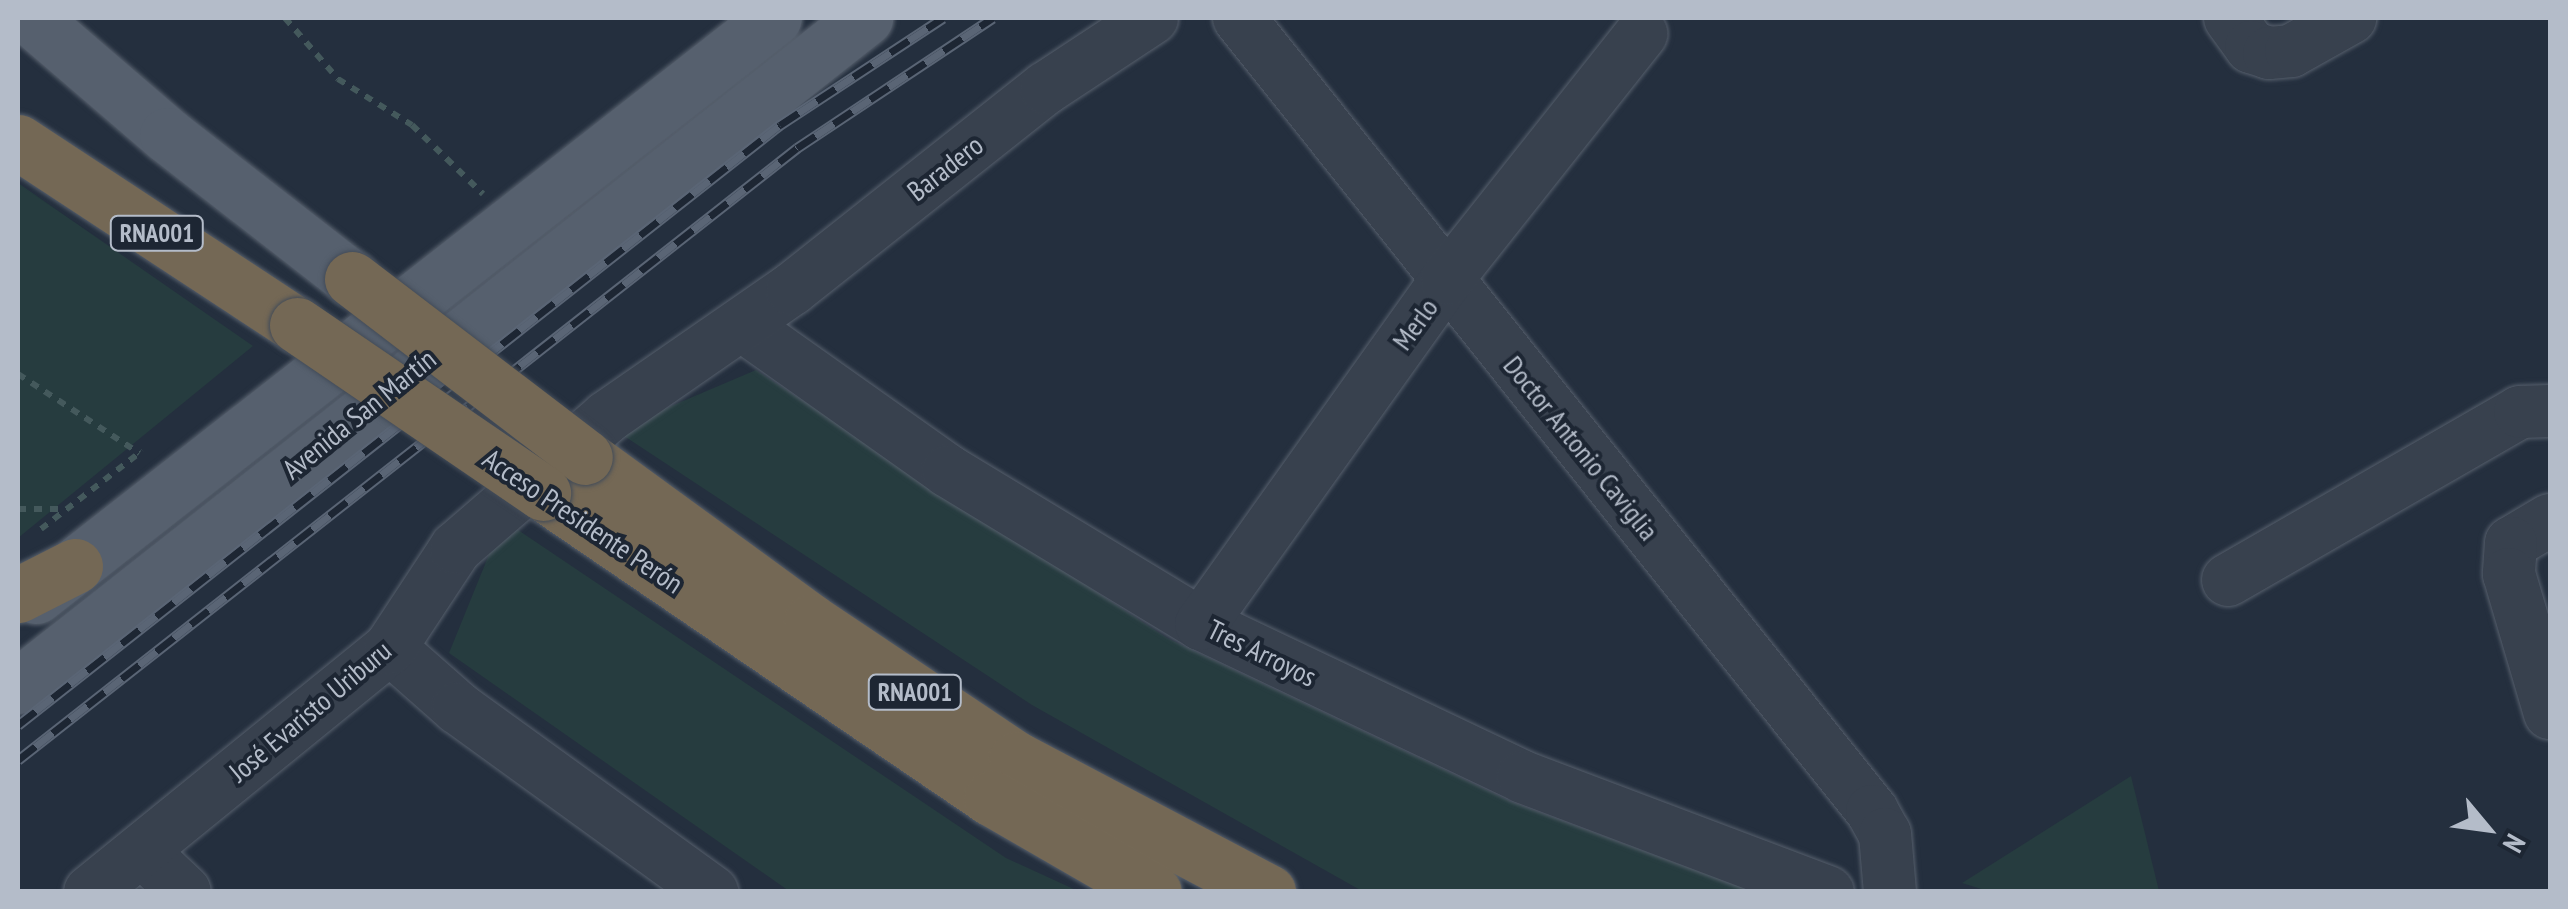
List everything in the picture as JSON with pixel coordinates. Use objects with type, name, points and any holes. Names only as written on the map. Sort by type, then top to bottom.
[{"type":"highway","name":"Acceso Presidente Perón","points":[[18,142],[297,324],[991,798],[1154,892]]},
{"type":"highway","name":"Acceso Presidente Perón","points":[[352,279],[584,457],[811,622],[1016,760],[1268,892]]},
{"type":"highway","points":[[18,595],[52,552]]},
{"type":"main road","points":[[31,18],[166,135],[352,279]]},
{"type":"main road","name":"Avenida San Martín","points":[[18,610],[52,552],[516,219],[774,18]]},
{"type":"main road","name":"Avenida San Martín","points":[[18,686],[550,262],[865,18]]},
{"type":"main road","points":[[516,219],[550,262]]},
{"type":"street","name":"Baradero","points":[[742,325],[1046,88],[1152,18]]},
{"type":"street","name":"Doctor Antonio Caviglia","points":[[1239,18],[1872,811],[1886,834],[1890,892]]},
{"type":"street","points":[[2230,18],[2251,47],[2269,54],[2291,51],[2350,18]]},
{"type":"street","name":"Merlo","points":[[1201,624],[1446,279],[1641,34]]},
{"type":"street","name":"Tres Arroyos","points":[[742,325],[948,470],[1201,624],[1523,777],[1828,892]]},
{"type":"street","name":"José Evaristo Uriburu","points":[[90,892],[390,648],[456,548],[606,417],[742,325]]},
{"type":"street","points":[[2228,580],[2520,412],[2550,411]]},
{"type":"street","points":[[2531,532],[2509,574],[2550,712]]},
{"type":"street","points":[[390,648],[458,708],[712,892]]},
{"type":"street","points":[[142,851],[185,892]]},
{"type":"path","points":[[285,18],[338,79],[412,125],[516,219]]},
{"type":"path","points":[[18,374],[139,452],[66,508],[52,552]]},
{"type":"path","points":[[18,509],[66,508]]},
{"type":"green space","points":[[18,183],[253,346],[18,538]]},
{"type":"green space","points":[[756,370],[1167,638],[1512,802],[1751,891],[1362,891],[1032,705],[615,430]]},
{"type":"green space","points":[[503,520],[1006,858],[1078,891],[789,891],[449,653]]},
{"type":"green space","points":[[2131,776],[2159,891],[1991,892],[1962,883]]},
{"type":"railway","points":[[18,725],[780,125],[943,18]]},
{"type":"railway","points":[[18,760],[797,148],[993,18]]}]
